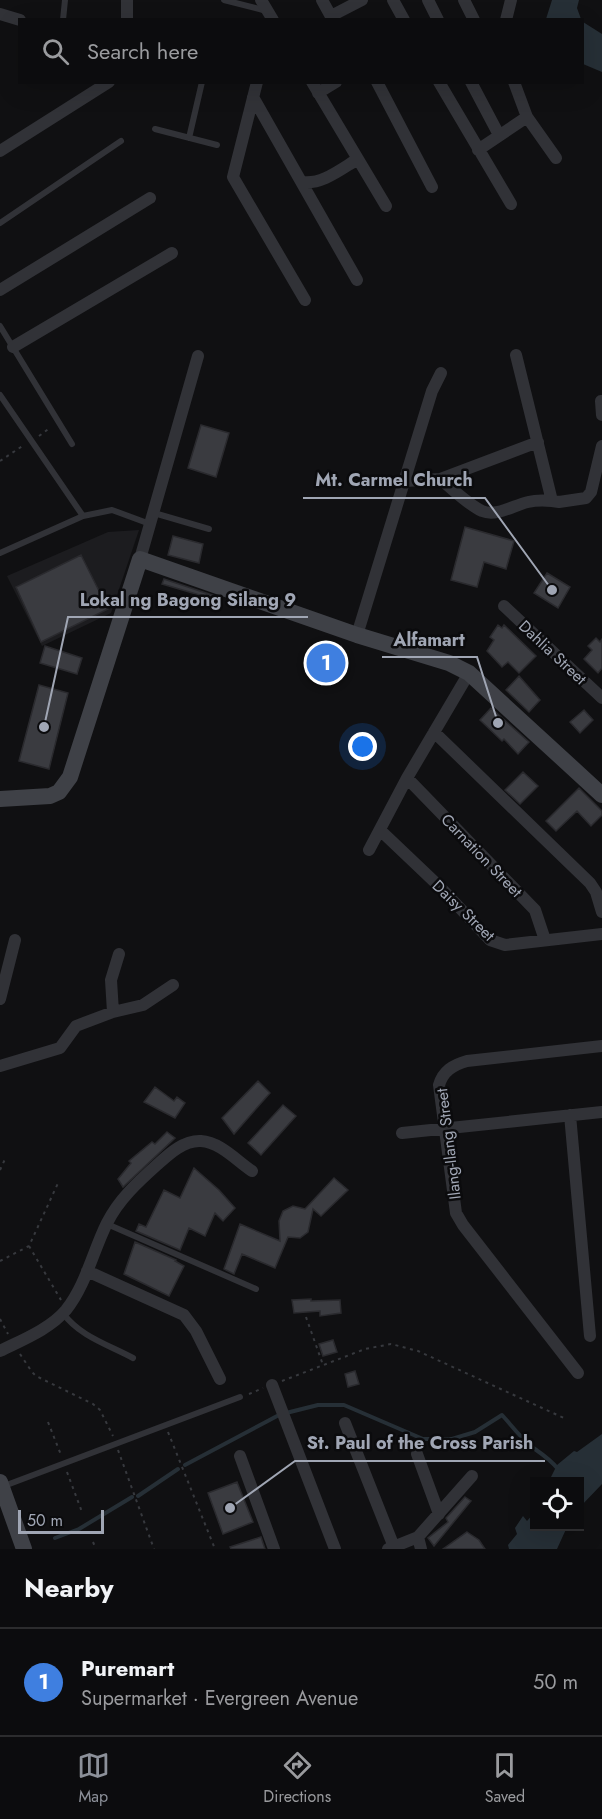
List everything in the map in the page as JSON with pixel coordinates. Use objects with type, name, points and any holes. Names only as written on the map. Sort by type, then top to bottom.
[{"type":"street","points":[[127,0],[127,18]]},
{"type":"street","points":[[322,0],[332,18],[362,0]]},
{"type":"street","points":[[393,0],[403,18]]},
{"type":"street","points":[[428,0],[437,18]]},
{"type":"street","points":[[464,0],[473,18]]},
{"type":"street","points":[[506,18],[511,0]]},
{"type":"street","points":[[0,14],[18,19]]},
{"type":"street","points":[[0,151],[106,84]]},
{"type":"street","points":[[256,84],[233,177],[305,300]]},
{"type":"street","points":[[378,84],[432,188]]},
{"type":"street","points":[[441,84],[511,204]]},
{"type":"street","points":[[472,84],[499,135]]},
{"type":"street","points":[[515,84],[527,117],[556,158]]},
{"type":"street","points":[[315,88],[386,206]]},
{"type":"street","points":[[253,97],[357,280]]},
{"type":"street","points":[[478,150],[527,117]]},
{"type":"street","points":[[302,182],[322,180],[358,159]]},
{"type":"street","points":[[0,290],[150,198]]},
{"type":"street","points":[[14,347],[172,253]]},
{"type":"street","points":[[516,355],[552,501]]},
{"type":"street","points":[[0,799],[55,794],[70,777],[140,560],[198,356]]},
{"type":"street","points":[[357,635],[432,391],[441,374]]},
{"type":"street","points":[[601,400],[602,415]]},
{"type":"street","points":[[405,482],[440,479],[538,442]]},
{"type":"street","points":[[586,498],[591,492],[602,446]]},
{"type":"street","points":[[440,479],[482,511],[489,512],[499,512],[519,504],[540,500],[559,502],[602,495]]},
{"type":"street","points":[[140,560],[357,635],[449,663],[469,673],[602,795]]},
{"type":"street","name":"Dahlia Street","points":[[504,606],[602,698]]},
{"type":"street","points":[[369,850],[407,778],[469,673]]},
{"type":"street","points":[[434,732],[590,883],[596,892],[602,912]]},
{"type":"street","name":"Carnation Street","points":[[407,778],[535,910],[545,940]]},
{"type":"street","name":"Daisy Street","points":[[380,830],[441,888],[490,940],[505,945],[602,934]]},
{"type":"street","points":[[0,999],[15,940]]},
{"type":"street","points":[[113,1012],[111,980],[119,954]]},
{"type":"street","points":[[0,1066],[60,1048],[76,1026],[113,1012],[143,1005],[173,985]]},
{"type":"street","name":"Ilang-Ilang Street","points":[[578,1373],[456,1213],[439,1085],[442,1076],[455,1064],[602,1046]]},
{"type":"street","points":[[402,1133],[602,1112]]},
{"type":"street","points":[[570,1115],[590,1336]]},
{"type":"street","points":[[0,1351],[42,1329],[65,1311],[74,1299],[107,1224],[119,1203],[165,1157],[189,1143],[201,1141],[215,1144],[252,1171]]},
{"type":"street","points":[[87,1271],[184,1315],[196,1331],[220,1379]]},
{"type":"street","points":[[272,1385],[335,1549]]},
{"type":"street","points":[[345,1423],[391,1548],[419,1543],[439,1514],[472,1476]]},
{"type":"street","points":[[417,1454],[439,1514]]},
{"type":"street","points":[[240,1456],[274,1549]]},
{"type":"street","points":[[1,1485],[6,1519],[24,1549]]},
{"type":"lane","points":[[63,18],[65,0]]},
{"type":"lane","points":[[224,0],[267,10]]},
{"type":"lane","points":[[189,138],[202,84]]},
{"type":"lane","points":[[155,129],[217,145]]},
{"type":"lane","points":[[0,223],[121,141]]},
{"type":"lane","points":[[0,326],[72,444]]},
{"type":"lane","points":[[0,395],[83,516]]},
{"type":"lane","points":[[0,553],[83,516],[112,510],[209,529]]},
{"type":"lane","points":[[107,1224],[256,1289]]},
{"type":"lane","points":[[65,1311],[76,1327],[85,1334],[133,1358]]},
{"type":"lane","points":[[1,1485],[116,1445],[240,1397]]},
{"type":"path","points":[[0,1170],[6,1156]]},
{"type":"path","points":[[0,1261],[29,1246],[59,1181]]},
{"type":"path","points":[[29,1246],[65,1311]]},
{"type":"path","points":[[306,1317],[324,1365]]},
{"type":"path","points":[[0,1319],[32,1372],[93,1404],[100,1410],[116,1445],[154,1549]]},
{"type":"path","points":[[240,1397],[380,1345],[391,1344],[404,1346],[566,1419]]},
{"type":"path","points":[[48,1422],[82,1512]]},
{"type":"path","points":[[165,1426],[215,1549]]},
{"type":"path","points":[[93,1542],[96,1549]]},
{"type":"shaded area","points":[[552,0],[579,0],[577,8],[581,18],[546,18]]},
{"type":"shaded area","points":[[584,23],[602,34],[602,72],[584,64]]},
{"type":"shaded area","points":[[139,530],[111,613],[42,646],[7,576],[108,532]]},
{"type":"shaded area","points":[[602,1434],[602,1484],[584,1503],[584,1477],[551,1477],[557,1465],[574,1451],[577,1452]]},
{"type":"shaded area","points":[[523,1516],[527,1521],[530,1518],[530,1531],[565,1531],[557,1549],[509,1549],[508,1545],[517,1534],[515,1528]]},
{"type":"building","points":[[201,425],[229,433],[216,477],[188,468]]},
{"type":"building","points":[[465,527],[514,541],[506,569],[484,562],[477,587],[451,580]]},
{"type":"building","points":[[173,536],[203,544],[199,563],[168,555]]},
{"type":"building","points":[[81,555],[108,609],[41,642],[16,587]]},
{"type":"building","points":[[547,573],[570,587],[558,608],[534,593]]},
{"type":"building","points":[[164,579],[221,598],[220,601],[162,584]]},
{"type":"building","points":[[498,625],[502,628],[504,625],[536,656],[519,673],[508,662],[502,667],[487,651],[494,640],[490,637]]},
{"type":"building","points":[[596,638],[600,642],[602,639],[602,668],[598,673],[584,659],[592,650],[588,646]]},
{"type":"building","points":[[325,641],[341,646],[329,680],[313,675]]},
{"type":"building","points":[[45,646],[82,658],[77,674],[40,663]]},
{"type":"building","points":[[519,676],[540,700],[529,712],[506,690]]},
{"type":"building","points":[[39,685],[68,693],[49,769],[19,761]]},
{"type":"building","points":[[491,708],[529,742],[518,754],[504,739],[502,741],[480,720]]},
{"type":"building","points":[[584,710],[593,720],[580,733],[570,722]]},
{"type":"building","points":[[523,772],[538,786],[520,804],[505,790]]},
{"type":"building","points":[[579,788],[602,811],[602,815],[591,826],[577,811],[556,831],[546,821]]},
{"type":"building","points":[[258,1081],[270,1093],[234,1134],[222,1118]]},
{"type":"building","points":[[155,1087],[174,1101],[177,1097],[185,1103],[175,1118],[144,1102]]},
{"type":"building","points":[[283,1105],[296,1116],[261,1155],[248,1143]]},
{"type":"building","points":[[167,1132],[175,1138],[123,1187],[118,1179],[131,1163],[129,1161],[152,1142],[155,1144]]},
{"type":"building","points":[[194,1168],[235,1208],[223,1221],[215,1213],[205,1236],[189,1228],[180,1250],[136,1231],[139,1224],[146,1227],[164,1190],[180,1198]]},
{"type":"building","points":[[334,1178],[348,1190],[321,1216],[313,1209],[308,1232],[300,1238],[288,1237],[275,1268],[242,1254],[234,1274],[224,1269],[240,1224],[280,1241],[279,1221],[283,1211],[293,1206],[305,1209]]},
{"type":"building","points":[[135,1242],[176,1260],[184,1266],[169,1296],[124,1274]]},
{"type":"building","points":[[311,1299],[311,1301],[340,1300],[341,1313],[320,1316],[320,1311],[294,1313],[292,1300]]},
{"type":"building","points":[[333,1340],[337,1352],[323,1356],[319,1344]]},
{"type":"building","points":[[355,1371],[359,1384],[348,1387],[345,1374]]},
{"type":"building","points":[[237,1482],[253,1522],[223,1534],[208,1493]]},
{"type":"building","points":[[465,1497],[471,1501],[434,1546],[428,1538],[448,1522],[446,1518]]},
{"type":"building","points":[[467,1532],[479,1540],[485,1549],[443,1549]]},
{"type":"building","points":[[261,1537],[265,1549],[231,1549],[230,1547]]},
{"type":"waterway","points":[[286,1413],[318,1405],[344,1405],[423,1439],[452,1439],[475,1432],[502,1415],[524,1440],[558,1469]]},
{"type":"waterway","points":[[185,1465],[279,1415]]},
{"type":"waterway","points":[[138,1496],[178,1469]]},
{"type":"waterway","points":[[55,1538],[79,1529],[132,1497]]},
{"type":"place","name":"Mt. Carmel Church","points":[[552,590]]},
{"type":"place","name":"Puremart","points":[[326,663]]},
{"type":"place","name":"Alfamart","points":[[498,723]]},
{"type":"place","name":"Lokal ng Bagong Silang 9","points":[[44,727]]},
{"type":"place","name":"St. Paul of the Cross Parish","points":[[230,1508]]}]
